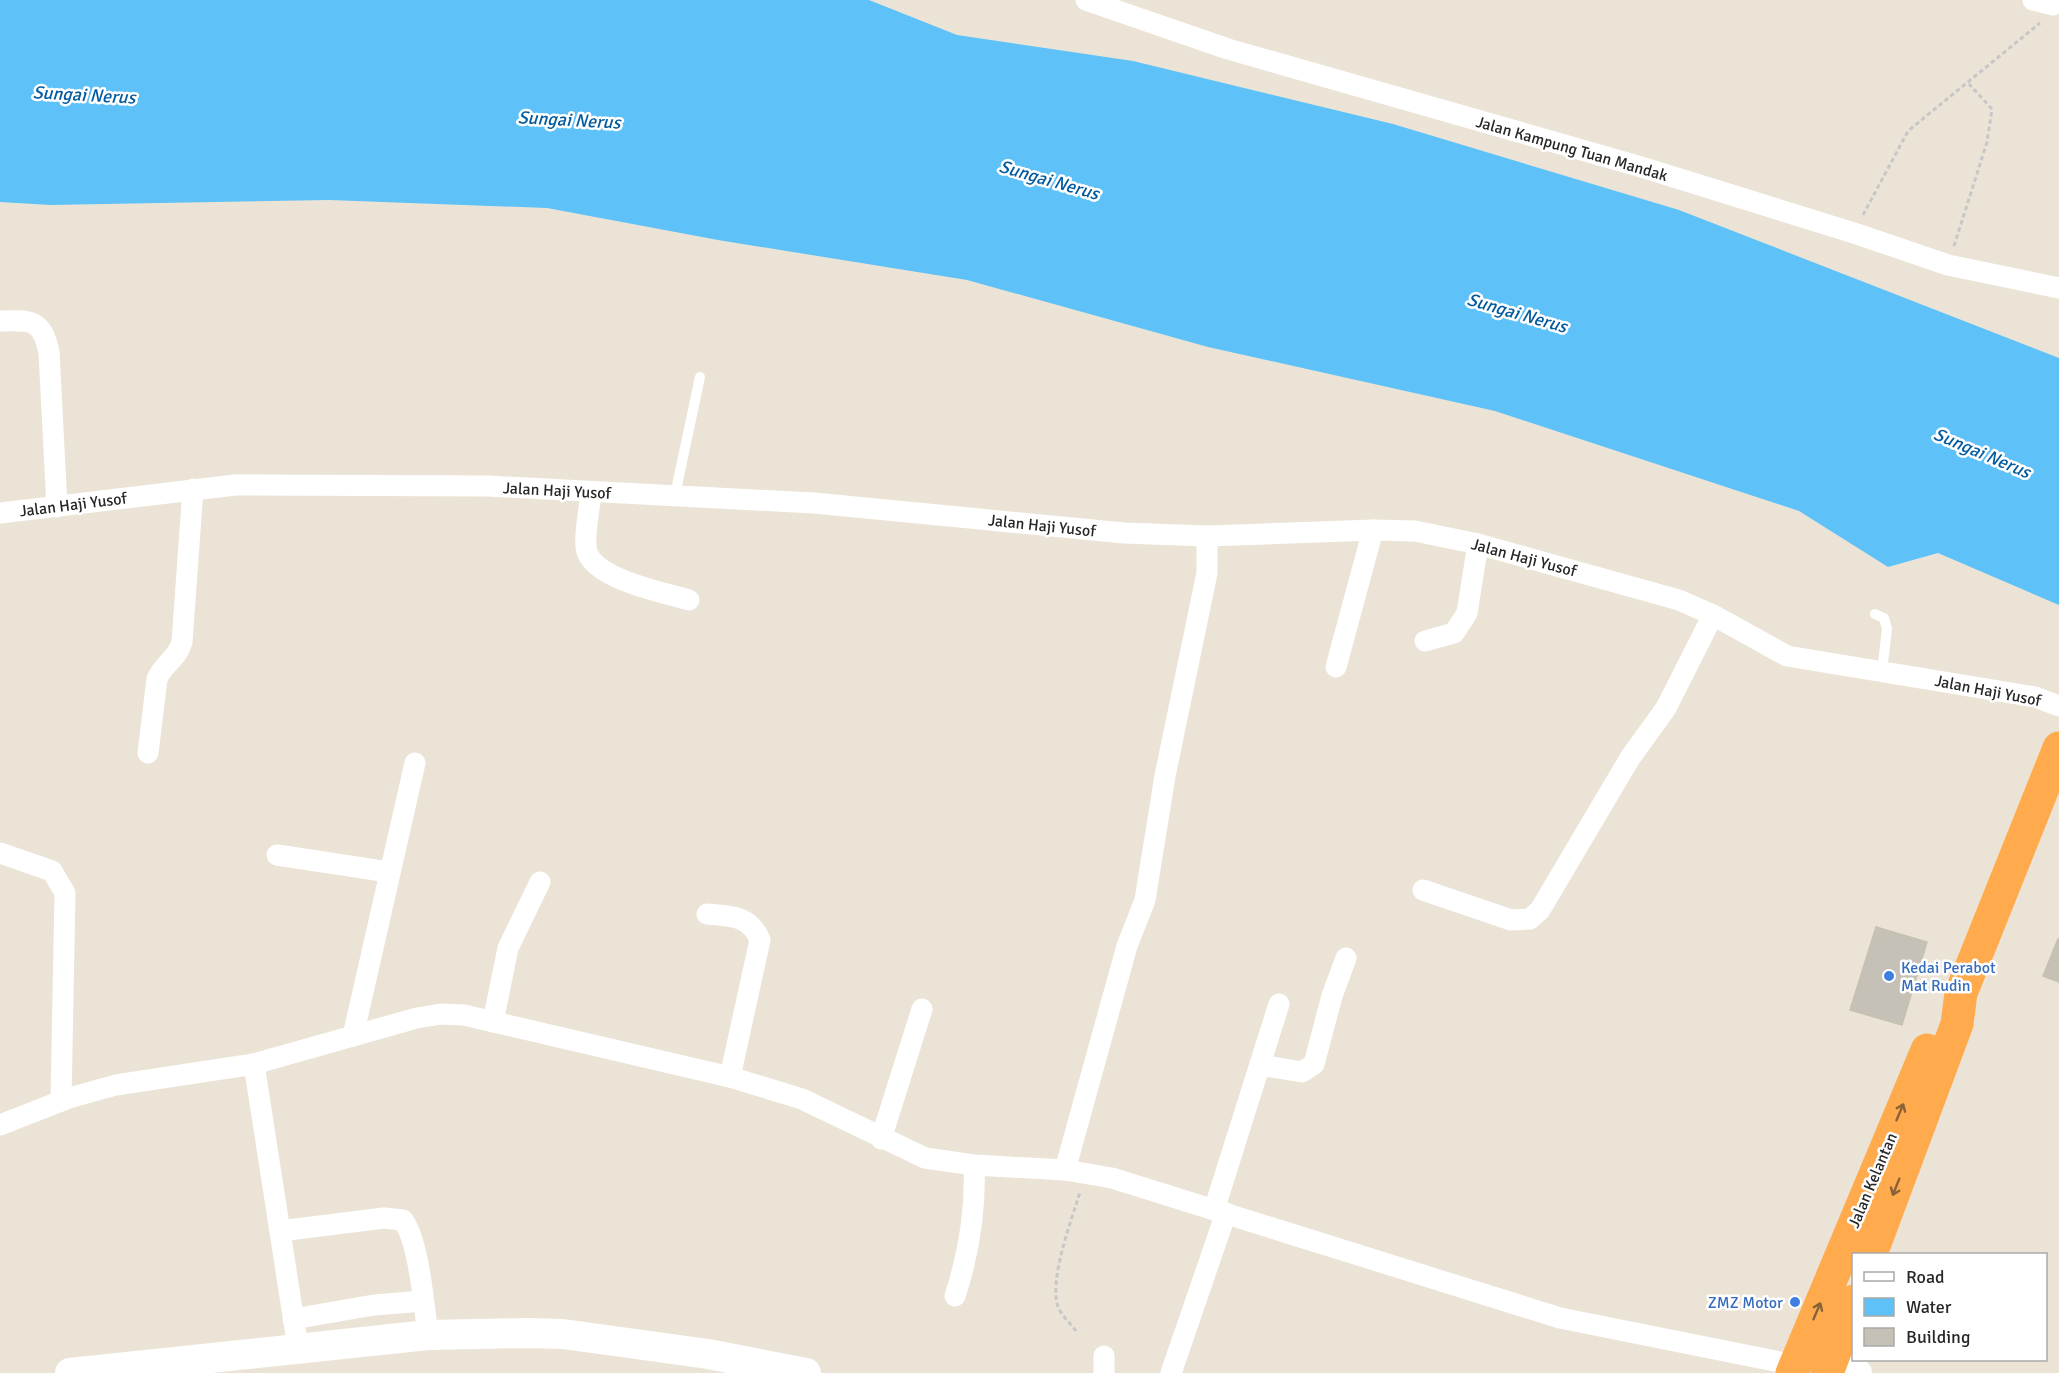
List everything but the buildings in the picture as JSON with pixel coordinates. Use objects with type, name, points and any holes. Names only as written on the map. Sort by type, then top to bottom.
[{"type":"highway","name":"Jalan Kelantan","points":[[1870,1253],[1957,1024],[1961,993],[2059,748]]},
{"type":"highway","name":"Jalan Kelantan","points":[[1858,1253],[1940,1020],[1961,993]]},
{"type":"highway","name":"Jalan Kelantan","points":[[1817,1370],[1852,1270]]},
{"type":"highway","points":[[1817,1370],[1852,1305]]},
{"type":"main road","points":[[78,1373],[428,1335],[563,1334],[708,1354],[806,1373]]},
{"type":"street","name":"Jalan Kampung Tuan Mandak","points":[[1086,0],[1228,49],[1638,166],[1854,233],[1948,265],[2059,288]]},
{"type":"street","points":[[2032,0],[2054,2]]},
{"type":"street","points":[[0,321],[33,322],[42,328],[46,336],[49,352],[57,507]]},
{"type":"street","name":"Jalan Haji Yusof","points":[[0,513],[235,485],[488,486],[814,503],[1124,533],[1207,537],[1373,530],[1415,531],[1478,544],[1679,600],[1713,615],[1787,656],[2035,697],[2059,706]]},
{"type":"street","points":[[148,753],[157,679],[160,671],[180,651],[182,642],[193,489]]},
{"type":"street","points":[[591,492],[586,551],[596,566],[612,576],[689,600]]},
{"type":"street","points":[[1336,667],[1373,530]]},
{"type":"street","points":[[1075,1171],[1127,946],[1145,900],[1165,776],[1207,573],[1207,537]]},
{"type":"street","points":[[1425,641],[1454,633],[1467,613],[1478,544]]},
{"type":"street","points":[[1423,890],[1511,921],[1530,919],[1540,910],[1630,759],[1666,708],[1713,615]]},
{"type":"street","points":[[353,1036],[415,763]]},
{"type":"street","points":[[0,853],[52,871],[65,893],[61,1101]]},
{"type":"street","points":[[276,855],[389,872]]},
{"type":"street","points":[[493,1022],[508,948],[540,882]]},
{"type":"street","points":[[706,914],[738,917],[747,921],[756,929],[760,940],[730,1077]]},
{"type":"street","points":[[1260,1065],[1302,1071],[1314,1064],[1332,996],[1346,958]]},
{"type":"street","points":[[1171,1373],[1220,1212],[1279,1004]]},
{"type":"street","points":[[881,1138],[922,1009]]},
{"type":"street","points":[[0,1125],[61,1101],[116,1085],[254,1064],[441,1014],[465,1015],[730,1077],[818,1105],[925,1158],[975,1165],[1075,1171],[1112,1178],[1560,1318],[1817,1370]]},
{"type":"street","points":[[254,1064],[298,1348]]},
{"type":"street","points":[[955,1296],[965,1267],[975,1207],[975,1165]]},
{"type":"street","points":[[280,1231],[384,1218],[403,1220],[408,1227],[428,1335]]},
{"type":"street","points":[[293,1319],[374,1305],[423,1301]]},
{"type":"lane","points":[[675,495],[700,377]]},
{"type":"lane","points":[[1875,614],[1884,618],[1887,629],[1882,671]]},
{"type":"path","points":[[1854,233],[1908,132],[2048,16],[2054,2]]},
{"type":"path","points":[[1948,265],[1987,142],[1992,110],[1968,83]]},
{"type":"path","points":[[1075,1171],[1056,1293],[1059,1309],[1076,1331]]},
{"type":"water","name":"Sungai Nerus","points":[[0,0],[869,0],[957,35],[1133,61],[1393,124],[1679,210],[2059,358],[2059,605],[1938,553],[1888,567],[1799,511],[1495,411],[1208,347],[967,280],[718,240],[547,208],[329,200],[50,205],[0,202]]},
{"type":"place","name":"Kedai Perabot Mat Rudin","points":[[1889,976]]},
{"type":"place","name":"ZMZ Motor","points":[[1795,1302]]}]
